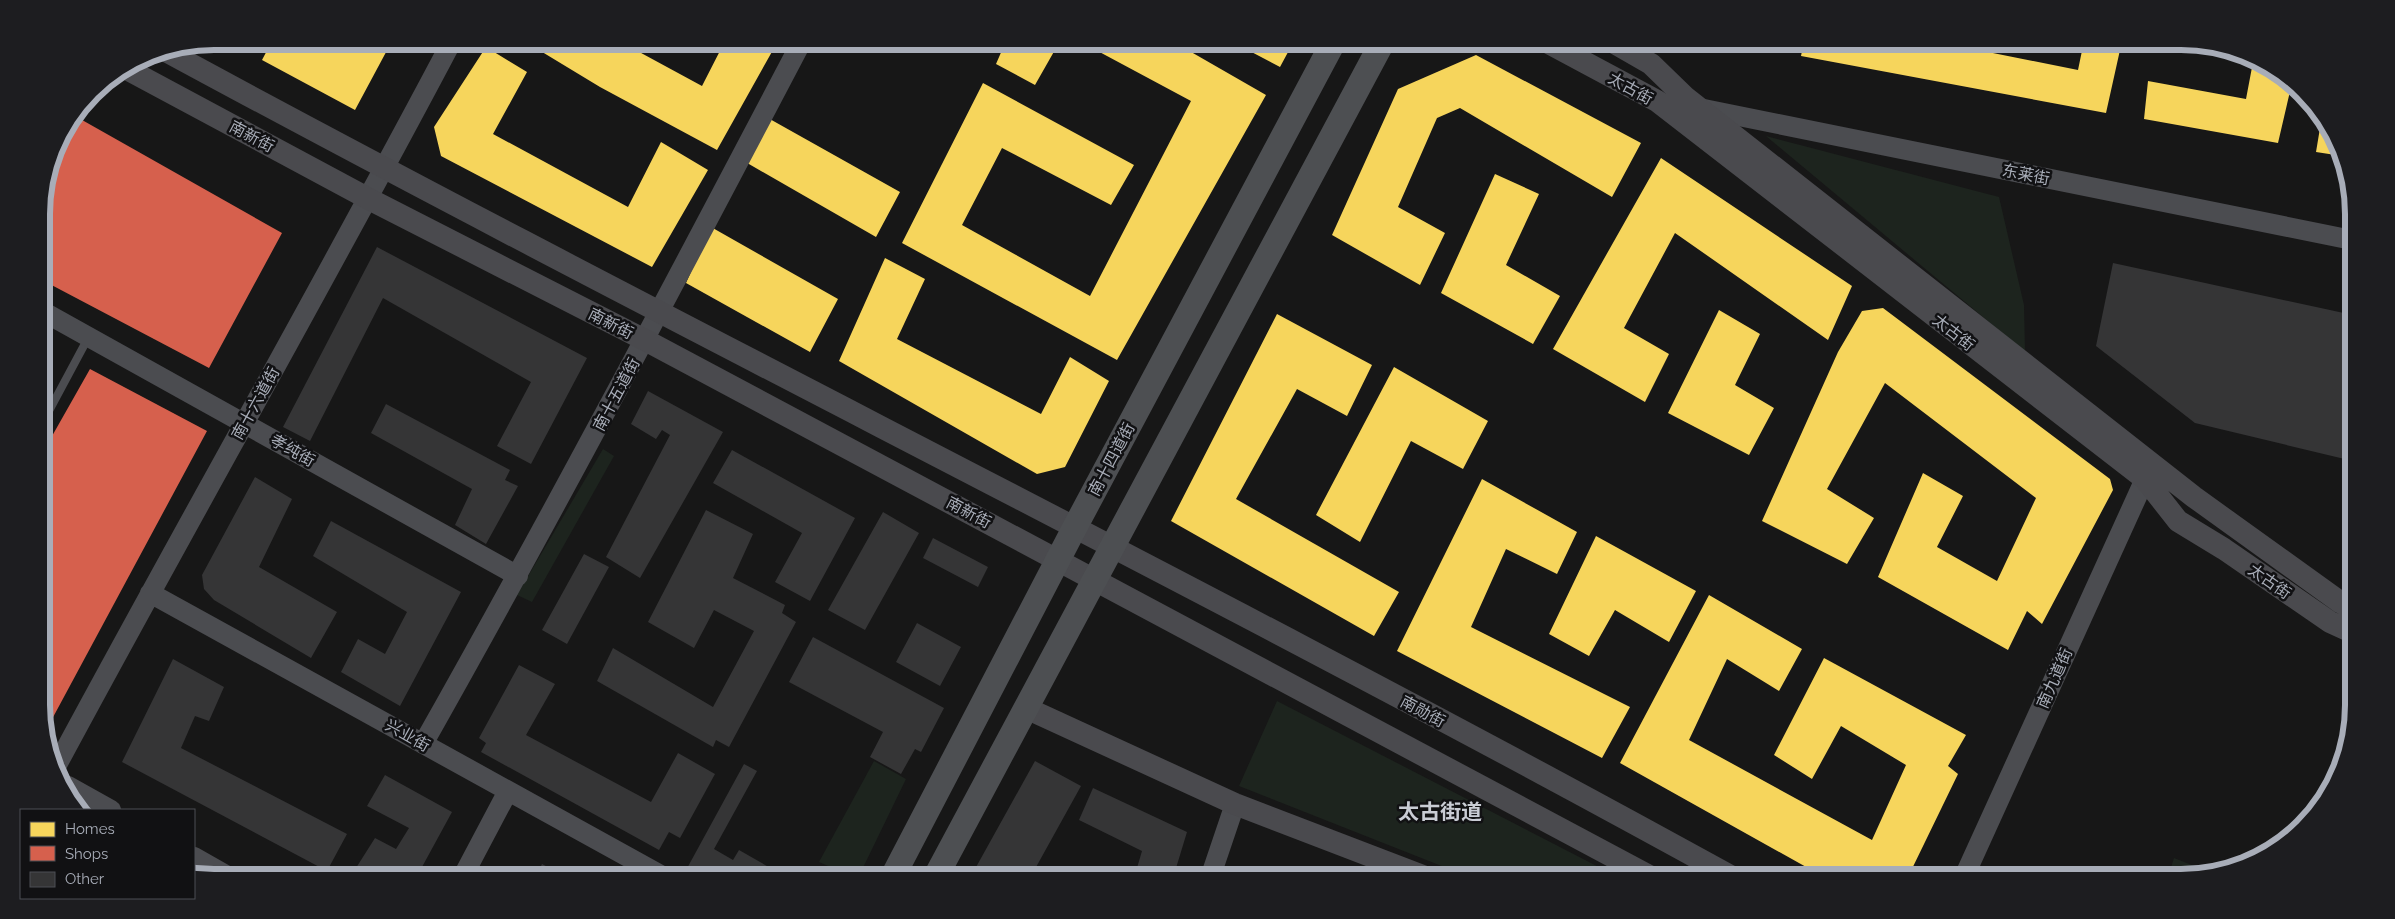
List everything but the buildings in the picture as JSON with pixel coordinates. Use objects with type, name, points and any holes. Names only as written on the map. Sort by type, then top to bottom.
[{"type":"main road","name":"南十四道街","points":[[897,869],[1075,527],[1329,50]]},
{"type":"main road","points":[[940,869],[1378,50]]},
{"type":"main road","name":"太古街","points":[[1562,50],[1657,101],[2145,479],[2178,521],[2224,549],[2330,622],[2345,629]]},
{"type":"main road","name":"太古街","points":[[1626,50],[1651,64],[1699,108],[2194,497],[2345,604]]},
{"type":"main road","name":"南新街","points":[[174,55],[385,169],[660,313],[1113,547]]},
{"type":"main road","name":"南新街","points":[[132,72],[369,199],[645,340],[1096,580]]},
{"type":"main road","name":"南勋街","points":[[1113,547],[1592,800],[1716,869]]},
{"type":"main road","points":[[1096,580],[1634,869]]},
{"type":"main road","points":[[1026,708],[1235,804],[1405,869]]},
{"type":"street","name":"南十六道街","points":[[60,761],[150,593],[369,199],[447,50]]},
{"type":"street","name":"南十五道街","points":[[423,744],[518,576],[660,313],[797,50]]},
{"type":"street","name":"东莱街","points":[[1699,108],[2345,239]]},
{"type":"street","name":"孝纯街","points":[[50,315],[518,576]]},
{"type":"street","name":"南九道街","points":[[1968,869],[2145,479]]},
{"type":"street","name":"兴业街","points":[[150,593],[650,869]]},
{"type":"street","points":[[74,789],[109,809]]},
{"type":"street","points":[[467,869],[508,791]]},
{"type":"street","points":[[1213,869],[1235,804]]},
{"type":"street","points":[[195,857],[216,869]]},
{"type":"lane","points":[[50,409],[89,337]]},
{"type":"shaded area","points":[[1766,136],[1999,197],[2024,305],[2025,352]]},
{"type":"shaded area","points":[[603,449],[614,456],[532,602],[517,595]]},
{"type":"shaded area","points":[[1277,701],[1602,869],[1449,869],[1239,786]]},
{"type":"shaded area","points":[[874,761],[906,779],[862,869],[835,869],[819,862]]},
{"type":"shaded area","points":[[2174,858],[2199,868],[2192,869],[2171,869]]},
{"type":"district","name":"太古街道","points":[[1440,812]]}]
